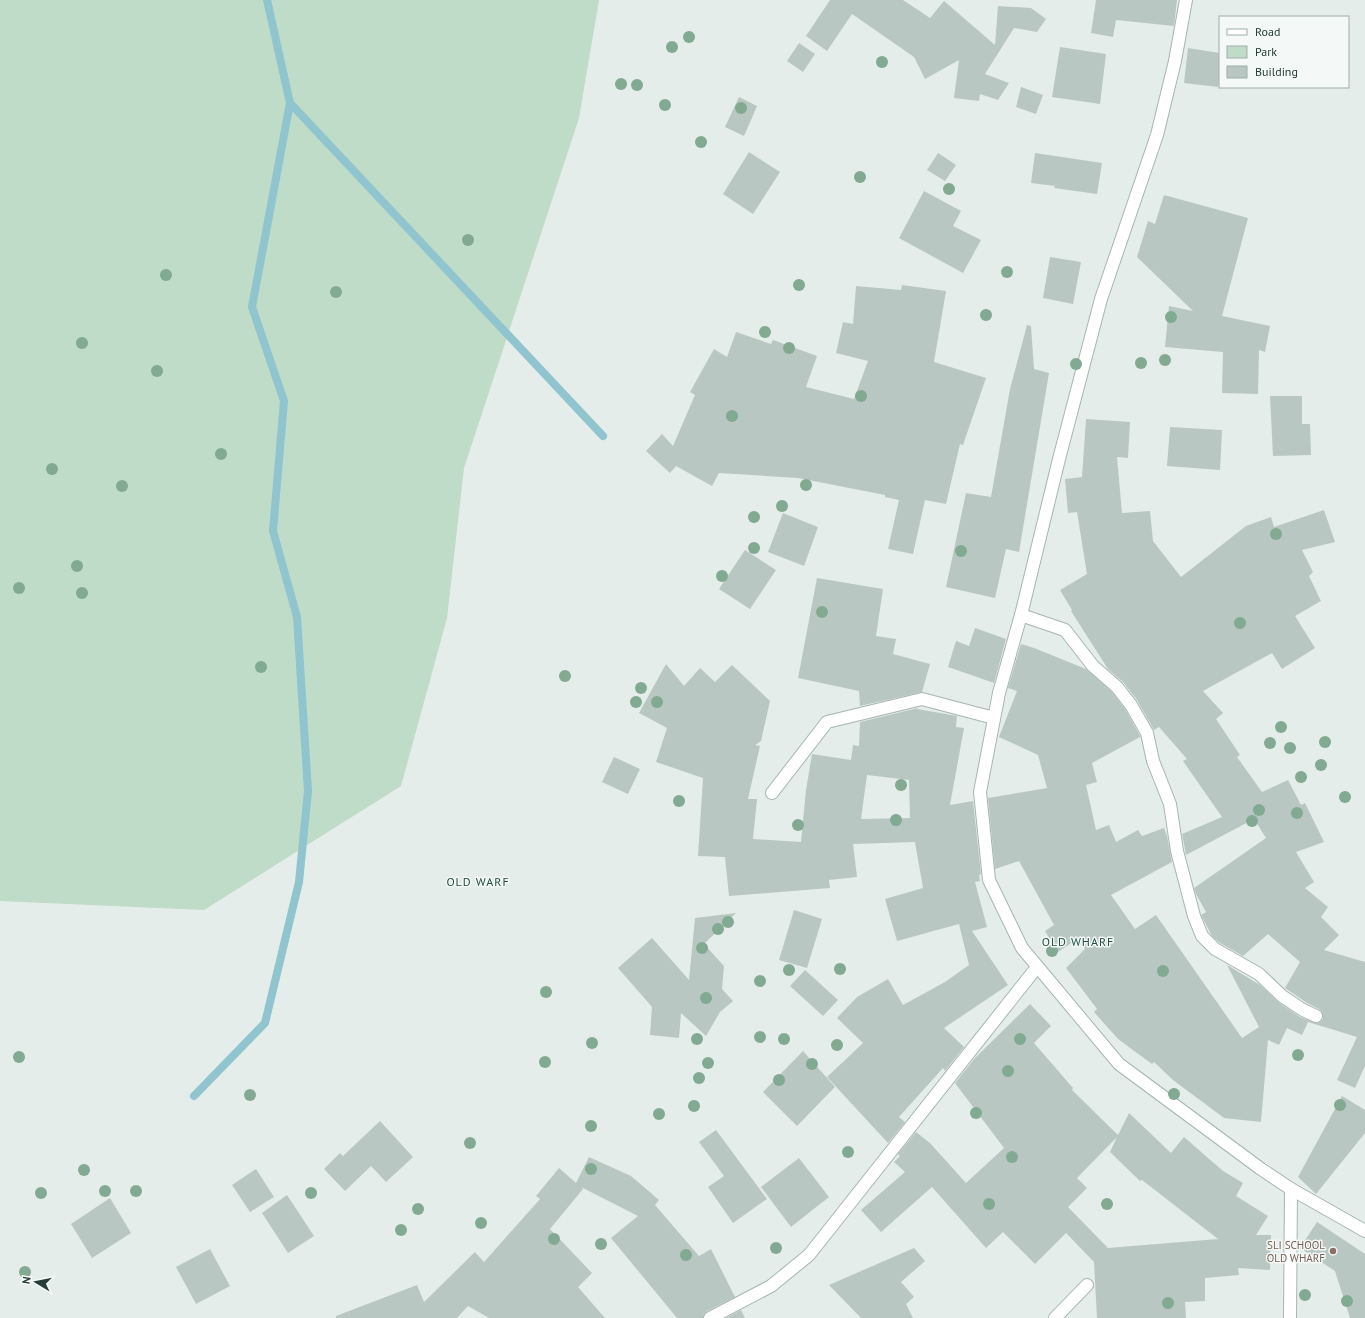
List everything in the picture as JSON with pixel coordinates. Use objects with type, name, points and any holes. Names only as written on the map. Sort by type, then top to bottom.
[{"type":"street","points":[[1186,0],[1175,61],[1157,135],[1101,299],[1059,459],[1021,615],[999,693],[980,792],[989,880],[1022,948],[1119,1064],[1261,1169],[1291,1189],[1365,1231]]},
{"type":"street","points":[[1021,615],[1065,630],[1093,666],[1117,687],[1131,705],[1147,733],[1153,761],[1170,804],[1177,851],[1194,916],[1202,936],[1215,950],[1259,974],[1282,996],[1303,1010],[1316,1016]]},
{"type":"street","points":[[772,793],[827,722],[922,700],[994,718]]},
{"type":"street","points":[[710,1318],[771,1286],[810,1256],[1037,967]]},
{"type":"street","points":[[1290,1318],[1291,1189]]},
{"type":"street","points":[[1055,1318],[1086,1285]]},
{"type":"green space","points":[[0,0],[599,0],[579,118],[464,468],[447,618],[401,786],[204,910],[0,901]]},
{"type":"building","points":[[830,0],[903,0],[930,18],[944,1],[995,45],[998,6],[1031,8],[1046,19],[1037,32],[1014,28],[985,74],[1009,83],[998,100],[980,94],[979,101],[954,98],[959,60],[925,79],[914,57],[852,14],[827,51],[806,36]]},
{"type":"building","points":[[1096,0],[1177,0],[1174,26],[1116,20],[1113,37],[1091,33]]},
{"type":"building","points":[[799,43],[815,54],[803,72],[787,61]]},
{"type":"building","points":[[1060,47],[1106,54],[1100,104],[1052,97]]},
{"type":"building","points":[[1188,48],[1219,53],[1218,87],[1184,83]]},
{"type":"building","points":[[1021,87],[1043,95],[1036,114],[1016,107]]},
{"type":"building","points":[[739,97],[757,106],[744,136],[725,127]]},
{"type":"building","points":[[749,152],[780,172],[753,214],[723,194]]},
{"type":"building","points":[[938,153],[956,165],[945,181],[927,170]]},
{"type":"building","points":[[1035,153],[1102,163],[1097,194],[1031,183]]},
{"type":"building","points":[[924,191],[961,211],[953,226],[981,240],[963,273],[899,238]]},
{"type":"building","points":[[1164,195],[1248,218],[1222,316],[1270,326],[1265,352],[1259,350],[1258,394],[1222,393],[1223,352],[1165,347],[1169,306],[1193,311],[1137,257],[1148,221],[1155,224]]},
{"type":"building","points":[[1050,257],[1081,262],[1073,304],[1043,298]]},
{"type":"building","points":[[902,285],[946,291],[934,362],[986,378],[963,445],[960,444],[946,504],[925,500],[913,554],[888,549],[899,500],[885,497],[885,495],[798,478],[719,473],[712,486],[676,466],[670,473],[646,451],[662,434],[673,446],[695,395],[690,392],[714,349],[727,357],[736,332],[771,344],[773,340],[817,356],[806,387],[854,399],[868,361],[836,353],[843,322],[853,324],[856,286],[901,290]]},
{"type":"building","points":[[1027,325],[1031,326],[1034,369],[1049,373],[1019,552],[1006,549],[995,598],[946,587],[966,493],[991,497],[1010,389]]},
{"type":"building","points":[[1270,396],[1302,396],[1302,424],[1310,424],[1311,455],[1273,456]]},
{"type":"building","points":[[1086,419],[1130,422],[1128,458],[1117,457],[1122,513],[1150,511],[1153,541],[1181,577],[1246,526],[1271,517],[1274,527],[1324,510],[1335,542],[1302,550],[1313,572],[1309,576],[1321,601],[1295,616],[1315,648],[1282,669],[1272,653],[1203,691],[1223,713],[1216,719],[1240,755],[1237,757],[1262,792],[1288,780],[1301,805],[1305,803],[1324,842],[1296,852],[1314,882],[1305,888],[1328,907],[1321,917],[1339,935],[1324,950],[1365,962],[1365,1066],[1355,1088],[1337,1080],[1357,1037],[1308,1022],[1302,1035],[1287,1028],[1279,1045],[1268,1040],[1261,1122],[1224,1118],[1173,1080],[1154,1062],[1152,1064],[1118,1039],[1094,1012],[1097,1009],[1066,968],[1085,949],[1077,939],[1058,952],[1045,931],[1054,925],[1019,861],[995,869],[988,798],[1047,788],[1038,755],[999,737],[1017,691],[1008,688],[1021,644],[1086,669],[1112,692],[1125,709],[1140,736],[1092,763],[1097,782],[1086,785],[1096,830],[1109,825],[1116,842],[1138,830],[1142,836],[1164,828],[1167,836],[1172,862],[1111,895],[1135,929],[1156,915],[1242,1038],[1259,1027],[1227,965],[1260,985],[1278,1002],[1300,1017],[1316,1023],[1323,1019],[1322,1012],[1319,1009],[1307,1003],[1285,988],[1300,962],[1268,934],[1243,956],[1220,943],[1212,936],[1201,915],[1206,912],[1194,888],[1266,838],[1254,819],[1186,855],[1182,834],[1222,817],[1183,761],[1187,759],[1159,727],[1154,730],[1137,700],[1123,682],[1108,669],[1071,611],[1072,610],[1060,590],[1087,574],[1077,512],[1068,513],[1065,479],[1082,477]]},
{"type":"building","points":[[1170,427],[1222,430],[1220,470],[1167,466]]},
{"type":"building","points":[[783,513],[818,527],[804,566],[768,552]]},
{"type":"building","points":[[745,550],[776,570],[750,609],[719,589]]},
{"type":"building","points":[[817,578],[883,589],[876,636],[896,639],[893,654],[930,664],[922,692],[860,706],[859,691],[798,678]]},
{"type":"building","points":[[975,628],[1006,639],[994,683],[948,667],[956,641],[969,646]]},
{"type":"building","points":[[666,664],[684,686],[700,668],[715,682],[732,665],[770,701],[761,741],[755,745],[760,746],[748,799],[757,799],[753,839],[801,842],[806,790],[812,754],[851,760],[853,745],[859,746],[860,722],[918,708],[917,709],[957,716],[956,727],[964,728],[950,805],[973,801],[981,874],[979,875],[980,881],[975,882],[987,927],[972,931],[1008,985],[944,1028],[964,1047],[945,1071],[943,1068],[899,1117],[905,1122],[888,1143],[827,1077],[863,1043],[837,1018],[857,997],[888,979],[903,1005],[945,982],[969,965],[959,924],[897,941],[885,899],[923,888],[915,842],[853,844],[857,877],[829,880],[830,888],[729,896],[725,857],[698,856],[703,778],[656,762],[667,728],[639,713]],"holes":[[[867,775],[909,780],[910,818],[861,819]]]},
{"type":"building","points":[[614,757],[640,769],[628,794],[602,782]]},
{"type":"building","points":[[794,910],[822,919],[807,968],[779,960]]},
{"type":"building","points":[[736,913],[704,944],[724,966],[722,989],[733,1001],[720,1012],[706,1036],[681,1013],[679,1038],[650,1035],[652,1007],[618,968],[652,938],[689,980],[695,918]]},
{"type":"building","points":[[805,970],[838,1000],[823,1016],[790,986]]},
{"type":"building","points":[[1030,1004],[1051,1026],[1034,1043],[1073,1088],[1072,1090],[1118,1135],[1129,1113],[1171,1153],[1184,1137],[1223,1171],[1243,1183],[1236,1196],[1268,1216],[1256,1235],[1271,1235],[1270,1270],[1238,1268],[1239,1275],[1205,1278],[1205,1301],[1185,1302],[1186,1318],[1097,1318],[1094,1262],[1066,1233],[1035,1264],[1003,1232],[986,1248],[932,1187],[881,1232],[861,1210],[905,1172],[894,1162],[900,1156],[898,1154],[916,1132],[930,1143],[966,1183],[1004,1148],[955,1083],[975,1058]],"holes":[[[1117,1137],[1110,1152],[1140,1181],[1142,1180],[1218,1239],[1108,1248],[1068,1207],[1087,1188],[1077,1178]]]},
{"type":"building","points":[[803,1051],[835,1087],[797,1126],[763,1092]]},
{"type":"building","points":[[1342,1096],[1365,1110],[1365,1133],[1316,1194],[1298,1177]]},
{"type":"building","points":[[380,1121],[413,1157],[386,1182],[371,1166],[345,1191],[324,1169],[340,1153],[343,1156]]},
{"type":"building","points":[[716,1130],[767,1199],[733,1223],[708,1187],[724,1176],[699,1142]]},
{"type":"building","points":[[589,1157],[631,1176],[659,1200],[655,1205],[699,1256],[711,1249],[735,1297],[707,1311],[703,1318],[677,1318],[611,1238],[638,1216],[581,1187],[583,1189],[550,1229],[592,1273],[578,1287],[605,1318],[489,1318],[468,1306],[457,1318],[336,1318],[336,1316],[417,1285],[424,1302],[475,1252],[484,1262],[540,1199],[536,1196],[559,1168],[576,1183]]},
{"type":"building","points":[[799,1158],[829,1197],[791,1227],[761,1187]]},
{"type":"building","points":[[256,1169],[274,1197],[250,1212],[232,1185]]},
{"type":"building","points":[[287,1195],[314,1236],[288,1253],[262,1213]]},
{"type":"building","points":[[110,1198],[131,1233],[92,1258],[71,1224]]},
{"type":"building","name":"SLI SCHOOL OLD WHARF","points":[[1317,1222],[1365,1254],[1365,1318],[1350,1318],[1335,1271],[1300,1248]]},
{"type":"building","points":[[914,1248],[925,1261],[901,1282],[914,1297],[906,1304],[913,1318],[861,1318],[829,1285]]},
{"type":"building","points":[[210,1249],[230,1286],[196,1304],[176,1267]]},
{"type":"building","points":[[741,1310],[745,1318],[726,1318]]},
{"type":"waterway","points":[[194,1096],[265,1023],[299,882],[308,791],[297,617],[273,531],[284,401],[252,307],[290,103],[267,0]]},
{"type":"waterway","points":[[290,103],[603,436]]},
{"type":"place","name":"SLI SCHOOL OLD WHARF","points":[[1333,1251]]},
{"type":"district","name":"OLD WARF","points":[[478,881]]},
{"type":"district","name":"OLD WHARF","points":[[1078,941]]}]
